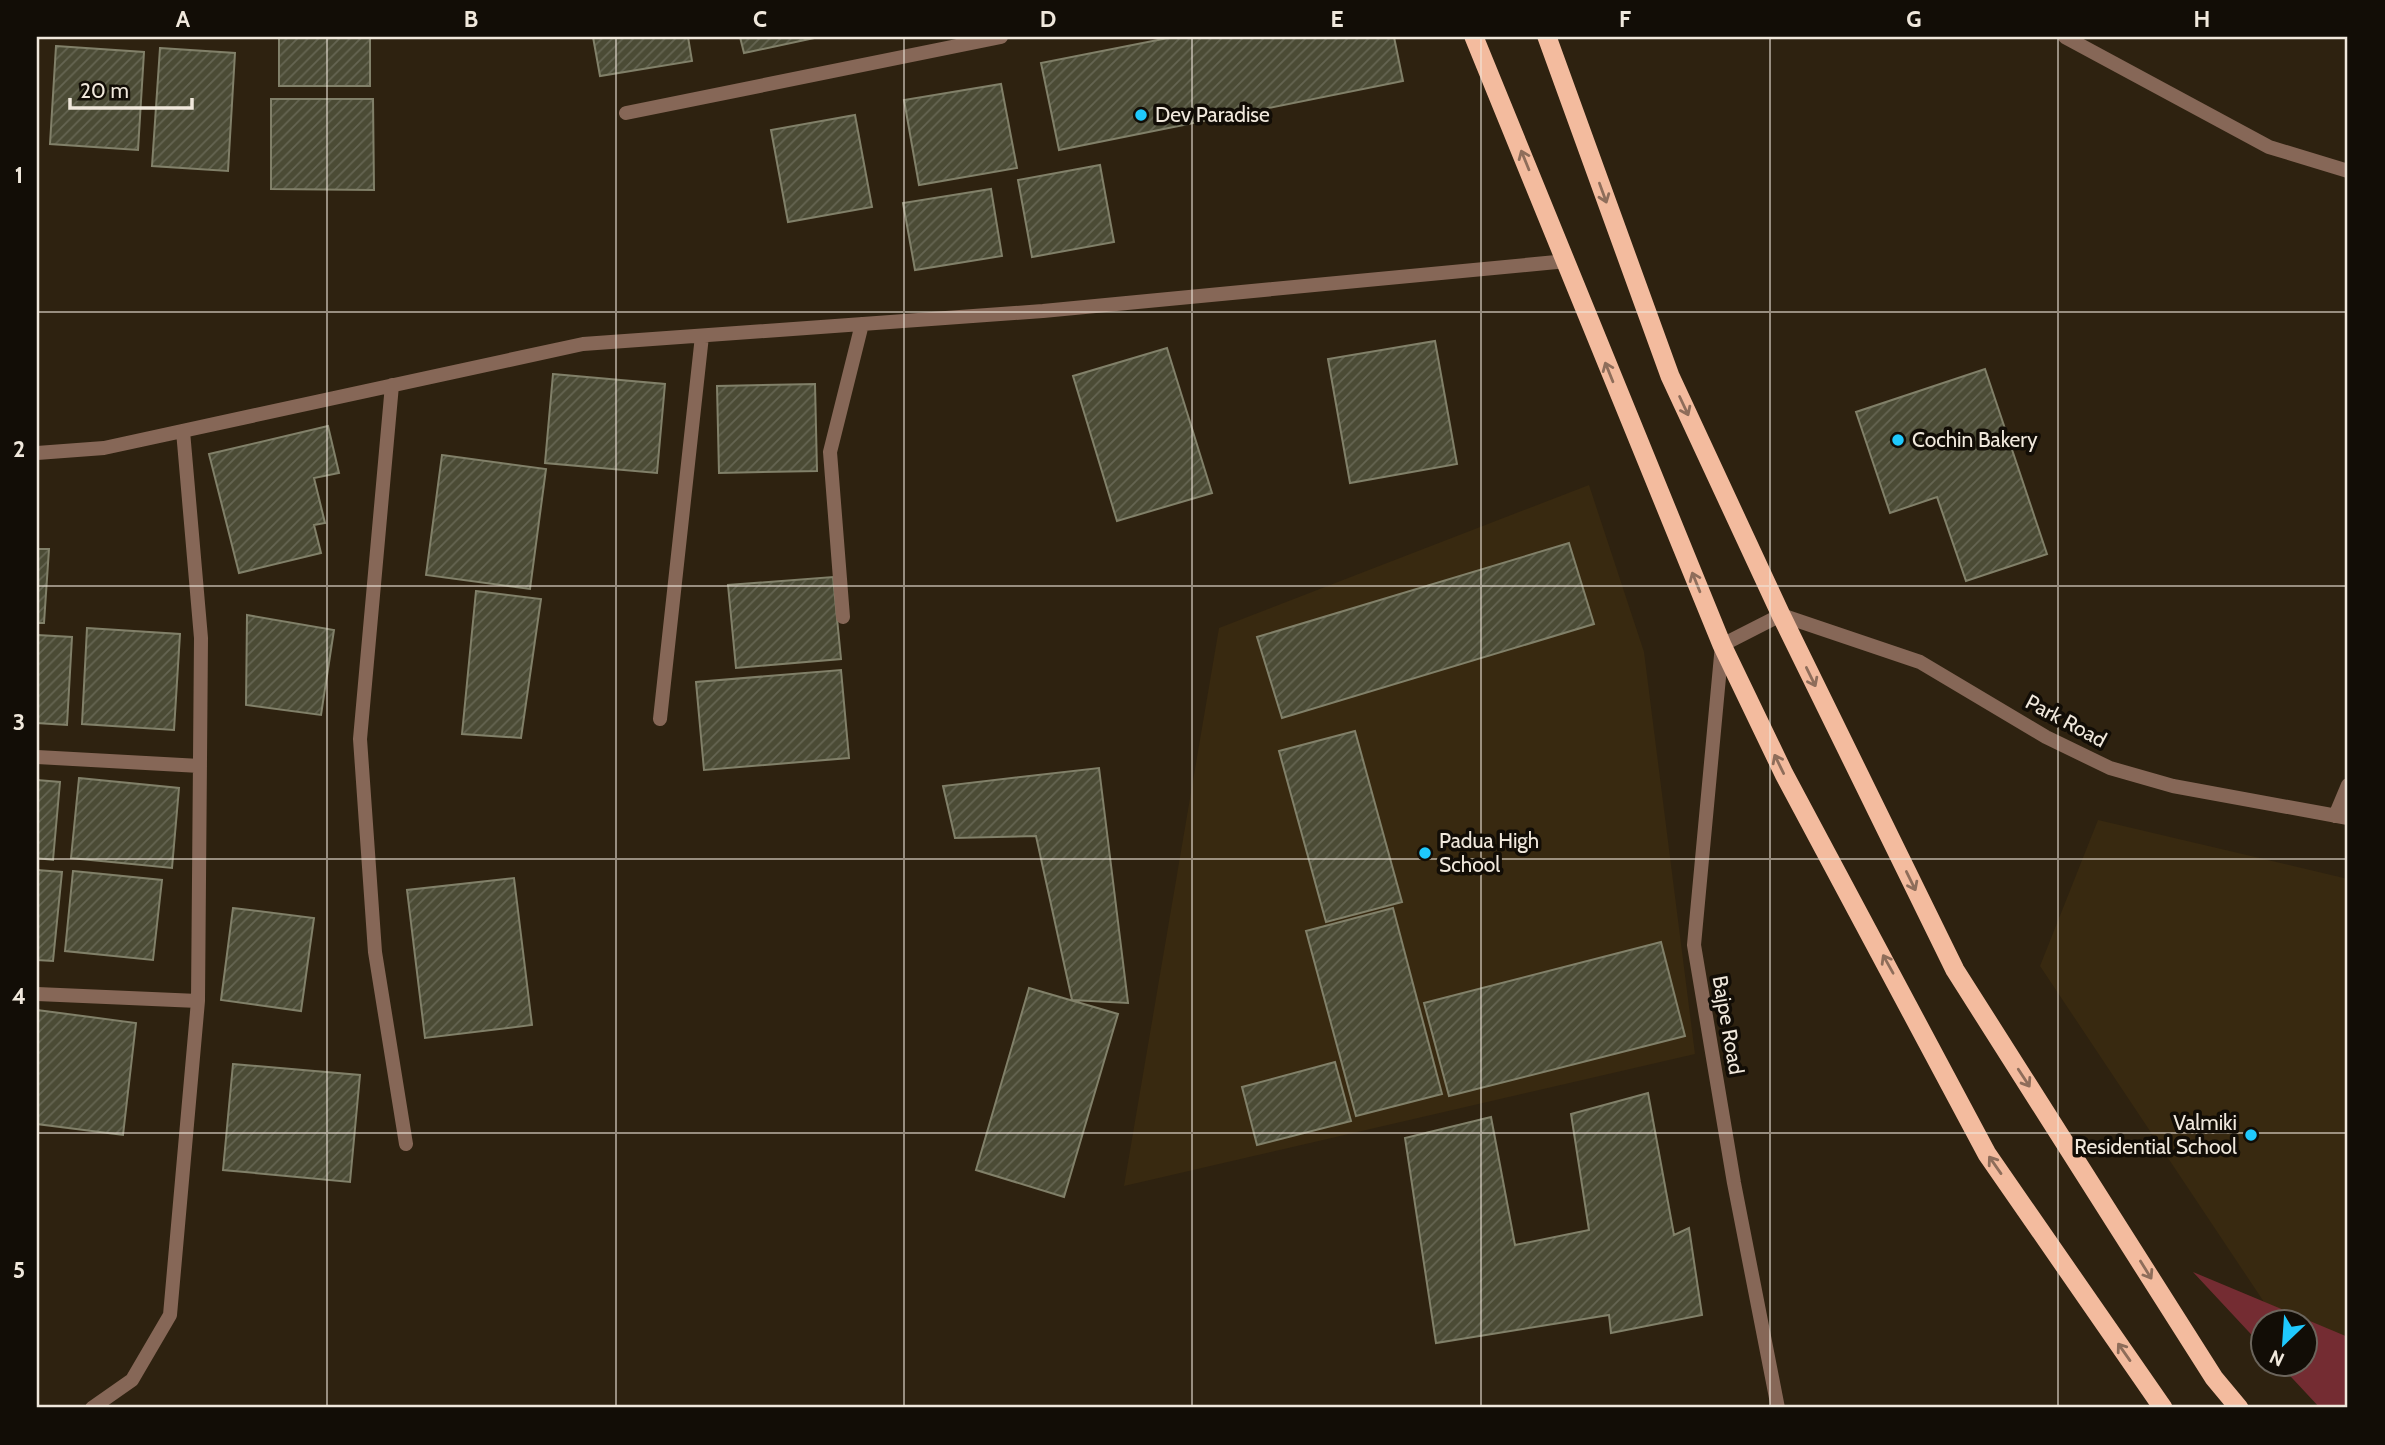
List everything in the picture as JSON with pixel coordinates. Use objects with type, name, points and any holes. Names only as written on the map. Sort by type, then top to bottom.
[{"type":"highway","points":[[1474,37],[1721,645],[1784,774],[1987,1154],[2162,1408]]},
{"type":"highway","points":[[1547,37],[1670,376],[1781,615],[1955,971],[2214,1378],[2239,1408]]},
{"type":"street","points":[[626,113],[1001,37]]},
{"type":"street","points":[[2065,37],[2269,147],[2348,171]]},
{"type":"street","points":[[37,453],[104,448],[583,344],[1043,311],[1567,261]]},
{"type":"street","points":[[843,617],[830,452],[862,324]]},
{"type":"street","points":[[660,719],[702,336]]},
{"type":"street","points":[[392,385],[360,739],[375,952],[406,1144]]},
{"type":"street","points":[[92,1408],[132,1380],[170,1315],[198,1001],[201,638],[183,431]]},
{"type":"street","points":[[1721,645],[1781,615]]},
{"type":"street","name":"Park Road","points":[[1781,615],[1920,662],[2046,737],[2110,768],[2173,786],[2342,817]]},
{"type":"street","name":"Bajpe Road","points":[[1721,645],[1694,945],[1734,1183],[1778,1408]]},
{"type":"street","points":[[37,757],[200,765]]},
{"type":"street","points":[[2342,817],[2348,785]]},
{"type":"street","points":[[37,994],[198,1001]]},
{"type":"shaded area","name":"Padua High School","points":[[1589,485],[1644,652],[1695,1054],[1124,1186],[1219,628]]},
{"type":"shaded area","name":"Valmiki Residential School","points":[[2098,820],[2348,879],[2348,1338],[2318,1326],[2318,1308],[2273,1308],[2266,1305],[2040,966]]},
{"type":"shaded area","points":[[2193,1272],[2279,1308],[2248,1308],[2248,1331]]},
{"type":"shaded area","points":[[2318,1324],[2348,1337],[2348,1408],[2320,1408],[2292,1378],[2318,1378]]},
{"type":"building","points":[[279,37],[370,37],[370,86],[279,86]]},
{"type":"building","points":[[593,37],[688,37],[692,61],[600,76]]},
{"type":"building","points":[[740,37],[819,37],[744,53]]},
{"type":"building","name":"Dev Paradise","points":[[1173,37],[1394,37],[1403,81],[1059,150],[1041,63]]},
{"type":"building","points":[[56,46],[144,52],[138,150],[50,144]]},
{"type":"building","points":[[160,48],[235,53],[228,171],[152,166]]},
{"type":"building","points":[[1001,84],[1017,168],[919,185],[904,100]]},
{"type":"building","points":[[271,99],[373,99],[374,190],[271,189]]},
{"type":"building","points":[[855,115],[872,207],[788,222],[771,130]]},
{"type":"building","points":[[1100,165],[1114,242],[1032,257],[1018,180]]},
{"type":"building","points":[[991,189],[1002,256],[915,270],[903,203]]},
{"type":"building","points":[[1435,341],[1457,464],[1350,483],[1328,359]]},
{"type":"building","points":[[1167,348],[1212,493],[1117,521],[1073,376]]},
{"type":"building","points":[[1985,369],[2047,554],[1966,581],[1937,497],[1890,513],[1856,412]]},
{"type":"building","points":[[553,374],[665,384],[657,473],[545,463]]},
{"type":"building","points":[[815,384],[817,471],[719,473],[717,386]]},
{"type":"building","points":[[328,426],[339,473],[314,478],[325,523],[314,525],[321,553],[239,573],[209,454]]},
{"type":"building","points":[[442,455],[546,469],[530,589],[426,575]]},
{"type":"building","points":[[1569,543],[1594,624],[1282,718],[1257,637]]},
{"type":"building","points":[[37,549],[49,549],[44,623],[37,623]]},
{"type":"building","points":[[833,577],[841,659],[736,668],[728,585]]},
{"type":"building","points":[[476,591],[541,599],[521,738],[462,734]]},
{"type":"building","points":[[247,615],[334,630],[321,715],[246,705]]},
{"type":"building","points":[[87,628],[180,634],[174,730],[82,724]]},
{"type":"building","points":[[37,635],[72,637],[67,725],[37,723]]},
{"type":"building","points":[[841,670],[849,758],[704,770],[696,682]]},
{"type":"building","points":[[1355,731],[1402,902],[1326,922],[1279,751]]},
{"type":"building","points":[[1099,768],[1128,1003],[1072,1000],[1036,836],[955,838],[943,786]]},
{"type":"building","points":[[79,778],[179,788],[172,868],[71,858]]},
{"type":"building","points":[[37,780],[60,782],[53,860],[37,858]]},
{"type":"building","points":[[37,870],[62,872],[53,961],[37,960]]},
{"type":"building","points":[[73,871],[162,880],[153,960],[65,951]]},
{"type":"building","points":[[514,878],[532,1025],[425,1038],[407,890]]},
{"type":"building","points":[[233,908],[314,918],[301,1011],[221,1000]]},
{"type":"building","points":[[1393,908],[1442,1094],[1356,1116],[1306,931]]},
{"type":"building","points":[[1661,942],[1685,1036],[1449,1096],[1424,1003]]},
{"type":"building","points":[[1029,988],[1118,1014],[1064,1197],[976,1170]]},
{"type":"building","points":[[37,1010],[136,1023],[123,1135],[37,1124]]},
{"type":"building","points":[[1335,1062],[1351,1121],[1257,1145],[1242,1087]]},
{"type":"building","points":[[233,1064],[360,1075],[350,1182],[223,1170]]},
{"type":"building","points":[[1648,1093],[1674,1235],[1689,1228],[1702,1315],[1611,1333],[1609,1315],[1436,1343],[1405,1138],[1491,1117],[1515,1245],[1589,1230],[1571,1114]]},
{"type":"place","name":"Dev Paradise","points":[[1141,115]]},
{"type":"place","name":"Cochin Bakery","points":[[1898,440]]},
{"type":"place","name":"Padua High School","points":[[1425,853]]},
{"type":"place","name":"Valmiki Residential School","points":[[2251,1135]]}]
